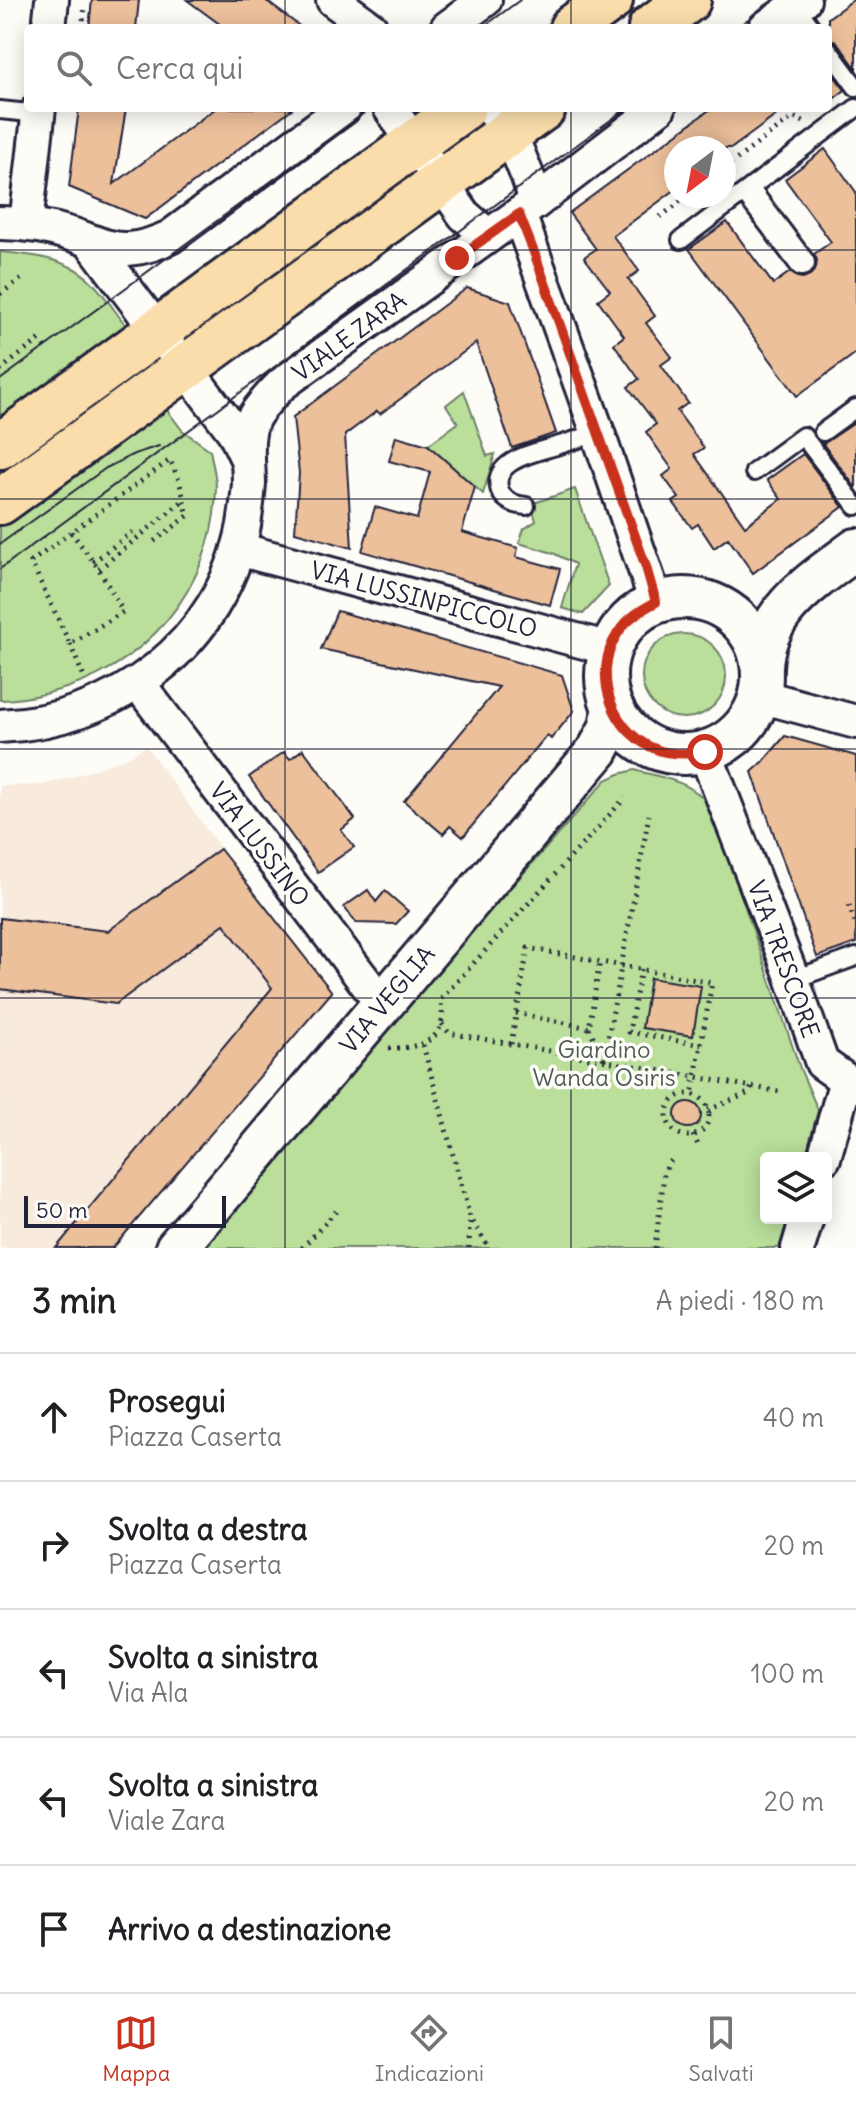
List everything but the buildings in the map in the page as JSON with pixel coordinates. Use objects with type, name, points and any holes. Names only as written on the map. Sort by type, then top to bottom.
[{"type":"main road","points":[[577,24],[610,0]]},
{"type":"main road","points":[[656,24],[688,0]]},
{"type":"main road","points":[[0,446],[157,330],[402,126],[449,112]]},
{"type":"main road","points":[[0,502],[441,183],[515,116]]},
{"type":"street","points":[[49,24],[52,0]]},
{"type":"street","points":[[333,0],[366,24]]},
{"type":"street","points":[[452,24],[485,0]]},
{"type":"street","points":[[774,24],[804,11]]},
{"type":"street","points":[[39,112],[13,223],[53,229],[107,247],[128,249],[152,245],[170,237],[339,112]]},
{"type":"street","name":"VIALE ZARA","points":[[0,726],[42,722],[82,711],[138,683],[164,663],[200,624],[219,592],[238,549],[246,509],[249,436],[253,419],[267,398],[654,112]]},
{"type":"street","points":[[515,116],[529,180],[527,208],[598,433],[656,602]]},
{"type":"street","points":[[402,126],[464,215],[488,236]]},
{"type":"street","points":[[752,197],[802,263]]},
{"type":"street","points":[[90,241],[234,432],[248,461]]},
{"type":"street","name":"VIA LUSSINPICCOLO","points":[[238,549],[610,649]]},
{"type":"street","points":[[816,579],[791,593],[746,610],[681,597],[656,602],[641,610],[617,634],[605,669],[613,709],[623,725],[640,741],[660,751],[683,754],[705,752],[724,744],[739,732],[752,715],[761,682],[764,647],[774,627],[796,596],[856,549]]},
{"type":"street","points":[[706,601],[729,611],[747,629],[754,641],[761,682]]},
{"type":"street","points":[[761,682],[856,722]]},
{"type":"street","name":"VIA LUSSINO","points":[[138,683],[382,1004]]},
{"type":"street","name":"VIA VEGLIA","points":[[176,1248],[598,750],[610,727],[613,709]]},
{"type":"street","points":[[598,750],[640,741]]},
{"type":"street","name":"VIA TRESCORE","points":[[705,752],[822,1063],[851,1082],[826,1152]]},
{"type":"street","points":[[798,1248],[805,1224]]},
{"type":"lane","points":[[832,54],[856,87]]},
{"type":"lane","points":[[681,240],[856,108]]},
{"type":"lane","points":[[0,110],[24,111]]},
{"type":"lane","points":[[823,432],[856,408]]},
{"type":"lane","points":[[526,506],[515,505],[505,498],[499,488],[500,476],[507,465],[521,456],[598,433]]},
{"type":"lane","points":[[754,472],[803,436],[856,506]]},
{"type":"lane","points":[[792,980],[856,957]]},
{"type":"path","points":[[83,24],[85,6]]},
{"type":"path","points":[[736,160],[793,117],[825,132]]},
{"type":"path","points":[[660,217],[672,208]]},
{"type":"path","points":[[0,294],[21,279]]},
{"type":"path","points":[[0,370],[43,337]]},
{"type":"path","points":[[86,682],[31,562],[170,460],[179,480],[188,516],[152,543]]},
{"type":"path","points":[[99,569],[184,500]]},
{"type":"path","points":[[93,562],[135,530]]},
{"type":"path","points":[[70,644],[123,612],[99,569],[71,532]]},
{"type":"path","points":[[388,1048],[405,1049],[423,1044],[435,1036],[442,1024],[440,1000],[625,798]]},
{"type":"path","points":[[604,1060],[649,815]]},
{"type":"path","points":[[849,905],[856,927]]},
{"type":"path","points":[[511,1044],[528,948],[712,983],[692,1094]]},
{"type":"path","points":[[600,961],[589,1028],[604,1060]]},
{"type":"path","points":[[641,969],[629,1032],[701,1045]]},
{"type":"path","points":[[516,1013],[589,1028]]},
{"type":"path","points":[[442,1024],[449,1033],[781,1092]]},
{"type":"path","points":[[423,1044],[470,1217],[489,1248]]},
{"type":"path","points":[[708,1110],[749,1093],[752,1086]]},
{"type":"path","points":[[692,1094],[705,1102],[708,1110],[706,1125],[693,1135],[677,1133],[667,1120],[667,1111],[676,1098],[692,1094]]},
{"type":"path","points":[[693,1135],[699,1147]]},
{"type":"path","points":[[655,1248],[664,1175],[675,1157]]},
{"type":"path","points":[[302,1248],[337,1210]]},
{"type":"path","points":[[469,1248],[470,1217]]},
{"type":"shaded area","points":[[146,746],[244,881],[332,992],[113,1248],[0,1248],[0,786],[43,785],[129,757]]},
{"type":"green space","points":[[0,252],[48,259],[75,269],[97,288],[127,327],[0,422]]},
{"type":"green space","points":[[464,391],[487,456],[495,454],[483,494],[428,445],[458,423],[446,405]]},
{"type":"green space","points":[[164,406],[182,430],[210,450],[215,478],[212,524],[203,558],[188,590],[168,619],[143,645],[115,666],[83,682],[48,693],[0,700],[0,522]]},
{"type":"green space","points":[[575,489],[609,586],[583,614],[562,608],[575,564],[553,553],[519,543],[524,529],[536,521],[531,504]]},
{"type":"green space","points":[[684,634],[700,637],[714,646],[723,660],[726,676],[723,692],[714,706],[700,715],[684,718],[668,715],[654,706],[645,692],[642,676],[645,660],[654,646],[668,637]]},
{"type":"green space","name":"Giardino Wanda Osiris","points":[[635,770],[667,779],[695,791],[711,807],[801,1071],[818,1110],[807,1152],[760,1152],[760,1224],[786,1224],[779,1248],[204,1248],[377,1039],[606,780]]},
{"type":"tram line","points":[[487,24],[520,0]]},
{"type":"tram line","points":[[741,24],[774,0]]},
{"type":"tram line","points":[[0,380],[366,112]]},
{"type":"tram line","points":[[0,569],[622,112]]},
{"type":"tram line","points":[[0,544],[106,468],[159,446]]},
{"type":"route","points":[[457,258],[519,214],[656,602],[628,621],[610,649],[605,669],[613,709],[623,725],[640,741],[660,751],[683,754],[705,752]]}]
